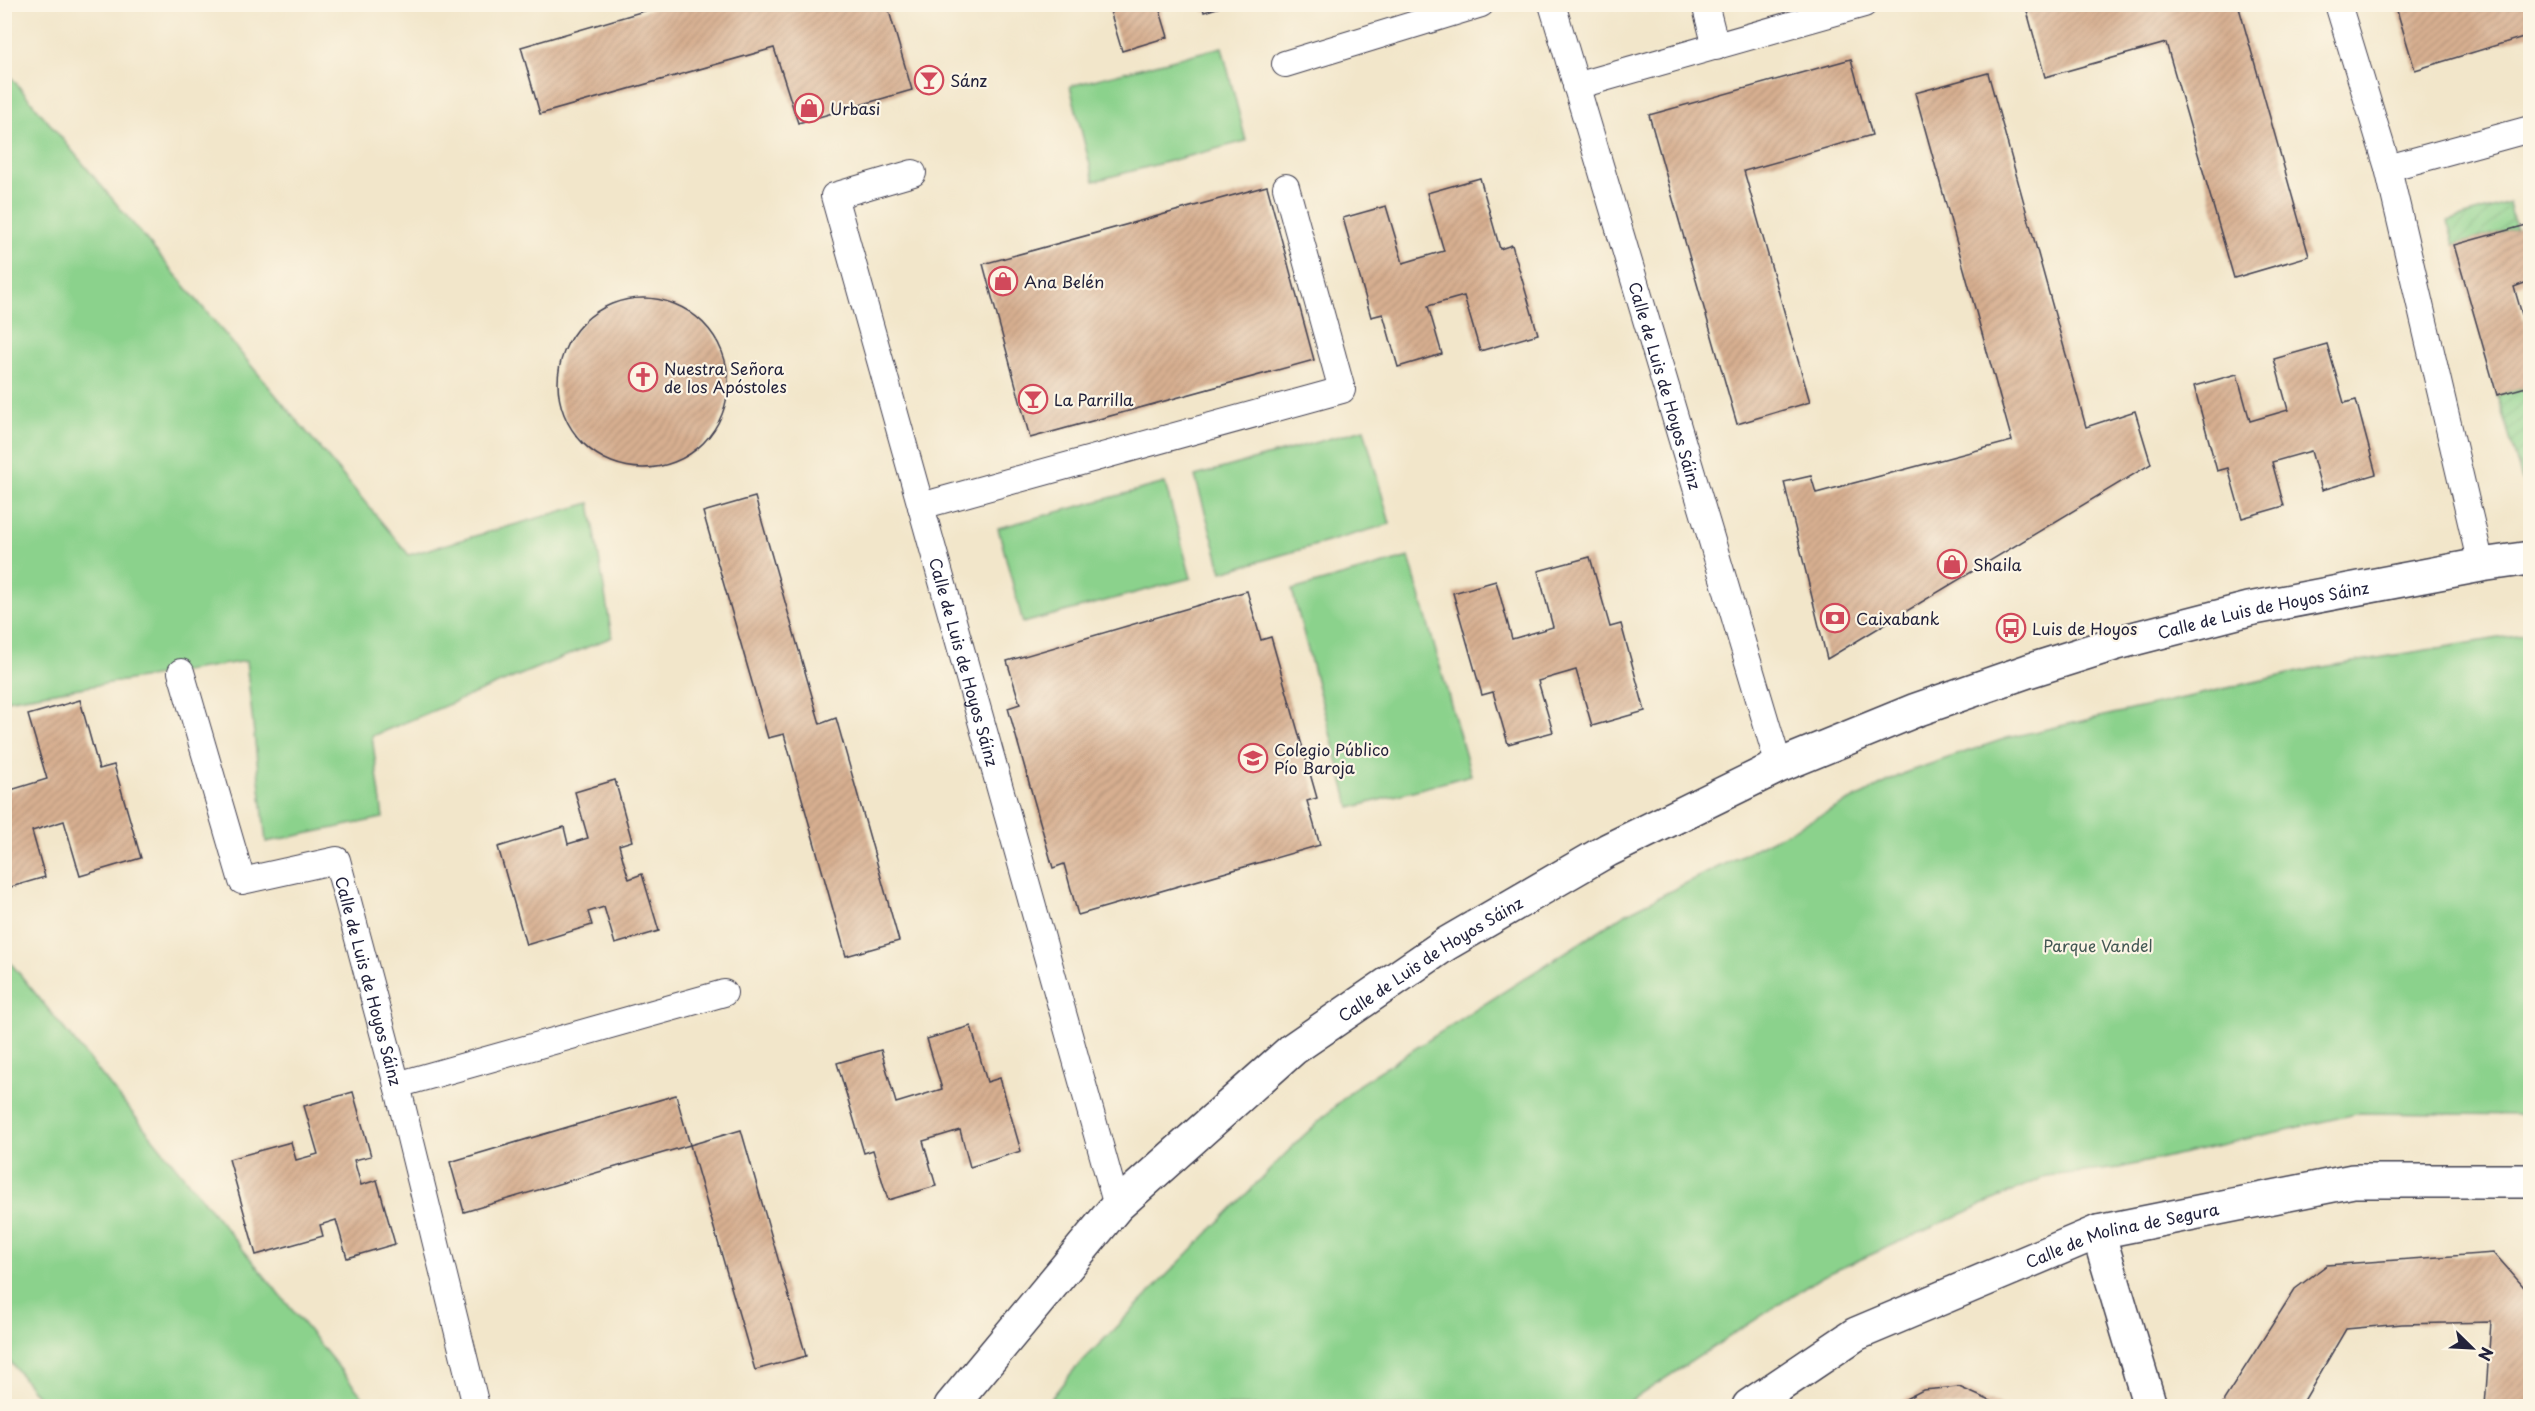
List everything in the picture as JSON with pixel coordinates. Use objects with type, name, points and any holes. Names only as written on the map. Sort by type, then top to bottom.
[{"type":"street","name":"Calle de Luis de Hoyos Sáinz","points":[[951,1407],[1117,1206],[1293,1049],[1446,944],[1608,850],[1779,766],[1916,710],[2028,671],[2117,643],[2249,609],[2481,565],[2530,558]]},
{"type":"street","name":"Calle de Molina de Segura","points":[[1749,1407],[1856,1335],[2098,1232],[2353,1181],[2530,1181]]},
{"type":"street","points":[[2098,1232],[2150,1407]]},
{"type":"lane","points":[[1285,64],[1481,4]]},
{"type":"lane","name":"Calle de Luis de Hoyos Sáinz","points":[[1552,4],[1779,766]]},
{"type":"lane","points":[[1706,4],[1716,46]]},
{"type":"lane","points":[[1576,86],[1864,4]]},
{"type":"lane","points":[[2338,4],[2388,168],[2481,565]]},
{"type":"lane","points":[[2388,168],[2530,129]]},
{"type":"lane","name":"Calle de Luis de Hoyos Sáinz","points":[[913,173],[834,196],[1117,1206]]},
{"type":"lane","points":[[921,506],[1342,390],[1286,187]]},
{"type":"lane","name":"Calle de Luis de Hoyos Sáinz","points":[[181,672],[242,881],[337,860],[397,1084],[476,1407]]},
{"type":"lane","points":[[397,1084],[724,993]]},
{"type":"green space","points":[[1222,47],[1246,141],[1094,181],[1070,86]]},
{"type":"green space","points":[[5,70],[409,555],[590,503],[612,637],[372,736],[383,818],[266,842],[246,661],[5,700]]},
{"type":"green space","points":[[2509,203],[2515,228],[2454,245],[2448,221]]},
{"type":"green space","points":[[2530,386],[2530,482],[2523,483],[2497,395]]},
{"type":"green space","points":[[1364,429],[1390,524],[1222,572],[1195,476]]},
{"type":"green space","points":[[1165,483],[1191,578],[1023,623],[998,528]]},
{"type":"green space","points":[[1409,557],[1471,775],[1350,808],[1292,590]]},
{"type":"green space","name":"Parque Vandel","points":[[2530,633],[2530,1115],[2360,1113],[2119,1168],[2047,1176],[1821,1277],[1623,1406],[1045,1406],[1072,1372],[1299,1140],[1358,1085],[1625,914],[1907,772],[2007,738],[2311,669]]},
{"type":"green space","points":[[5,956],[370,1406],[45,1406],[5,1355]]},
{"type":"building","points":[[668,4],[887,4],[912,90],[798,123],[774,48],[540,114],[521,47]]},
{"type":"building","points":[[1108,4],[1158,4],[1168,37],[1122,51]]},
{"type":"building","points":[[1202,4],[1227,4],[1227,5],[1204,12]]},
{"type":"building","points":[[2025,4],[2238,4],[2309,256],[2234,278],[2166,43],[2045,77]]},
{"type":"building","points":[[2395,4],[2530,4],[2530,35],[2415,70]]},
{"type":"building","points":[[1851,59],[1872,135],[1744,171],[1810,402],[1737,424],[1649,115]]},
{"type":"building","points":[[1988,73],[2086,427],[2135,411],[2151,464],[1827,659],[1784,482],[1811,476],[1816,493],[2012,441],[1915,93]]},
{"type":"building","points":[[1480,178],[1500,249],[1512,245],[1538,334],[1480,351],[1464,296],[1428,306],[1442,354],[1398,367],[1383,314],[1371,317],[1343,218],[1386,206],[1403,263],[1444,251],[1427,193]]},
{"type":"building","points":[[1267,186],[1314,360],[1030,438],[983,264]]},
{"type":"building","points":[[2530,224],[2530,281],[2514,287],[2527,332],[2530,331],[2530,386],[2497,395],[2454,245]]},
{"type":"building","name":"Nuestra Señora de los Apóstoles","points":[[643,298],[676,304],[703,323],[722,350],[728,383],[722,416],[703,443],[676,462],[643,468],[610,462],[583,443],[564,416],[558,383],[564,350],[583,323],[610,304]]},
{"type":"building","points":[[2327,344],[2344,403],[2356,400],[2376,474],[2322,490],[2311,451],[2272,462],[2284,506],[2242,518],[2228,468],[2217,471],[2194,386],[2237,374],[2250,421],[2288,410],[2274,359]]},
{"type":"building","points":[[755,497],[820,724],[836,718],[899,941],[846,956],[784,734],[768,738],[703,512]]},
{"type":"building","points":[[1590,557],[1610,627],[1621,624],[1645,711],[1592,726],[1576,670],[1538,681],[1553,732],[1508,744],[1493,692],[1482,695],[1453,593],[1496,581],[1512,639],[1553,627],[1538,571]]},
{"type":"building","points":[[1247,591],[1261,640],[1271,637],[1317,798],[1307,801],[1320,845],[1078,915],[1064,864],[1053,868],[1008,708],[1020,704],[1007,661]]},
{"type":"building","points":[[80,700],[99,769],[114,765],[141,858],[80,876],[64,821],[32,831],[45,877],[4,889],[4,792],[47,779],[28,715]]},
{"type":"building","points":[[615,780],[632,841],[619,845],[624,863],[629,879],[642,874],[659,931],[615,944],[604,907],[588,912],[592,925],[526,945],[498,847],[564,827],[568,844],[588,838],[575,792]]},
{"type":"building","points":[[971,1026],[987,1082],[1000,1078],[1021,1151],[970,1167],[960,1130],[923,1141],[936,1186],[888,1200],[873,1150],[864,1153],[837,1063],[881,1050],[896,1103],[942,1089],[927,1039]]},
{"type":"building","points":[[353,1092],[371,1156],[354,1160],[361,1185],[377,1180],[395,1244],[347,1258],[336,1220],[320,1225],[323,1236],[256,1255],[229,1159],[291,1142],[296,1160],[318,1154],[304,1106]]},
{"type":"building","points":[[676,1095],[690,1145],[464,1212],[450,1162]]},
{"type":"building","points":[[741,1130],[806,1356],[755,1370],[690,1145]]},
{"type":"building","points":[[2494,1253],[2530,1294],[2530,1406],[2485,1406],[2491,1322],[2402,1324],[2346,1329],[2301,1406],[2223,1406],[2224,1400],[2295,1289],[2327,1265]]},
{"type":"building","points":[[1959,1387],[2002,1406],[1892,1406],[1923,1390]]},
{"type":"place","name":"Sánz","points":[[929,80]]},
{"type":"place","name":"Urbasi","points":[[809,108]]},
{"type":"place","name":"Ana Belén","points":[[1003,281]]},
{"type":"place","name":"Nuestra Señora de los Apóstoles","points":[[643,377]]},
{"type":"place","name":"La Parrilla","points":[[1033,399]]},
{"type":"place","name":"Shaila","points":[[1952,564]]},
{"type":"place","name":"Caixabank","points":[[1835,618]]},
{"type":"place","name":"Luis de Hoyos","points":[[2011,628]]},
{"type":"place","name":"Colegio Público Pío Baroja","points":[[1253,758]]}]
